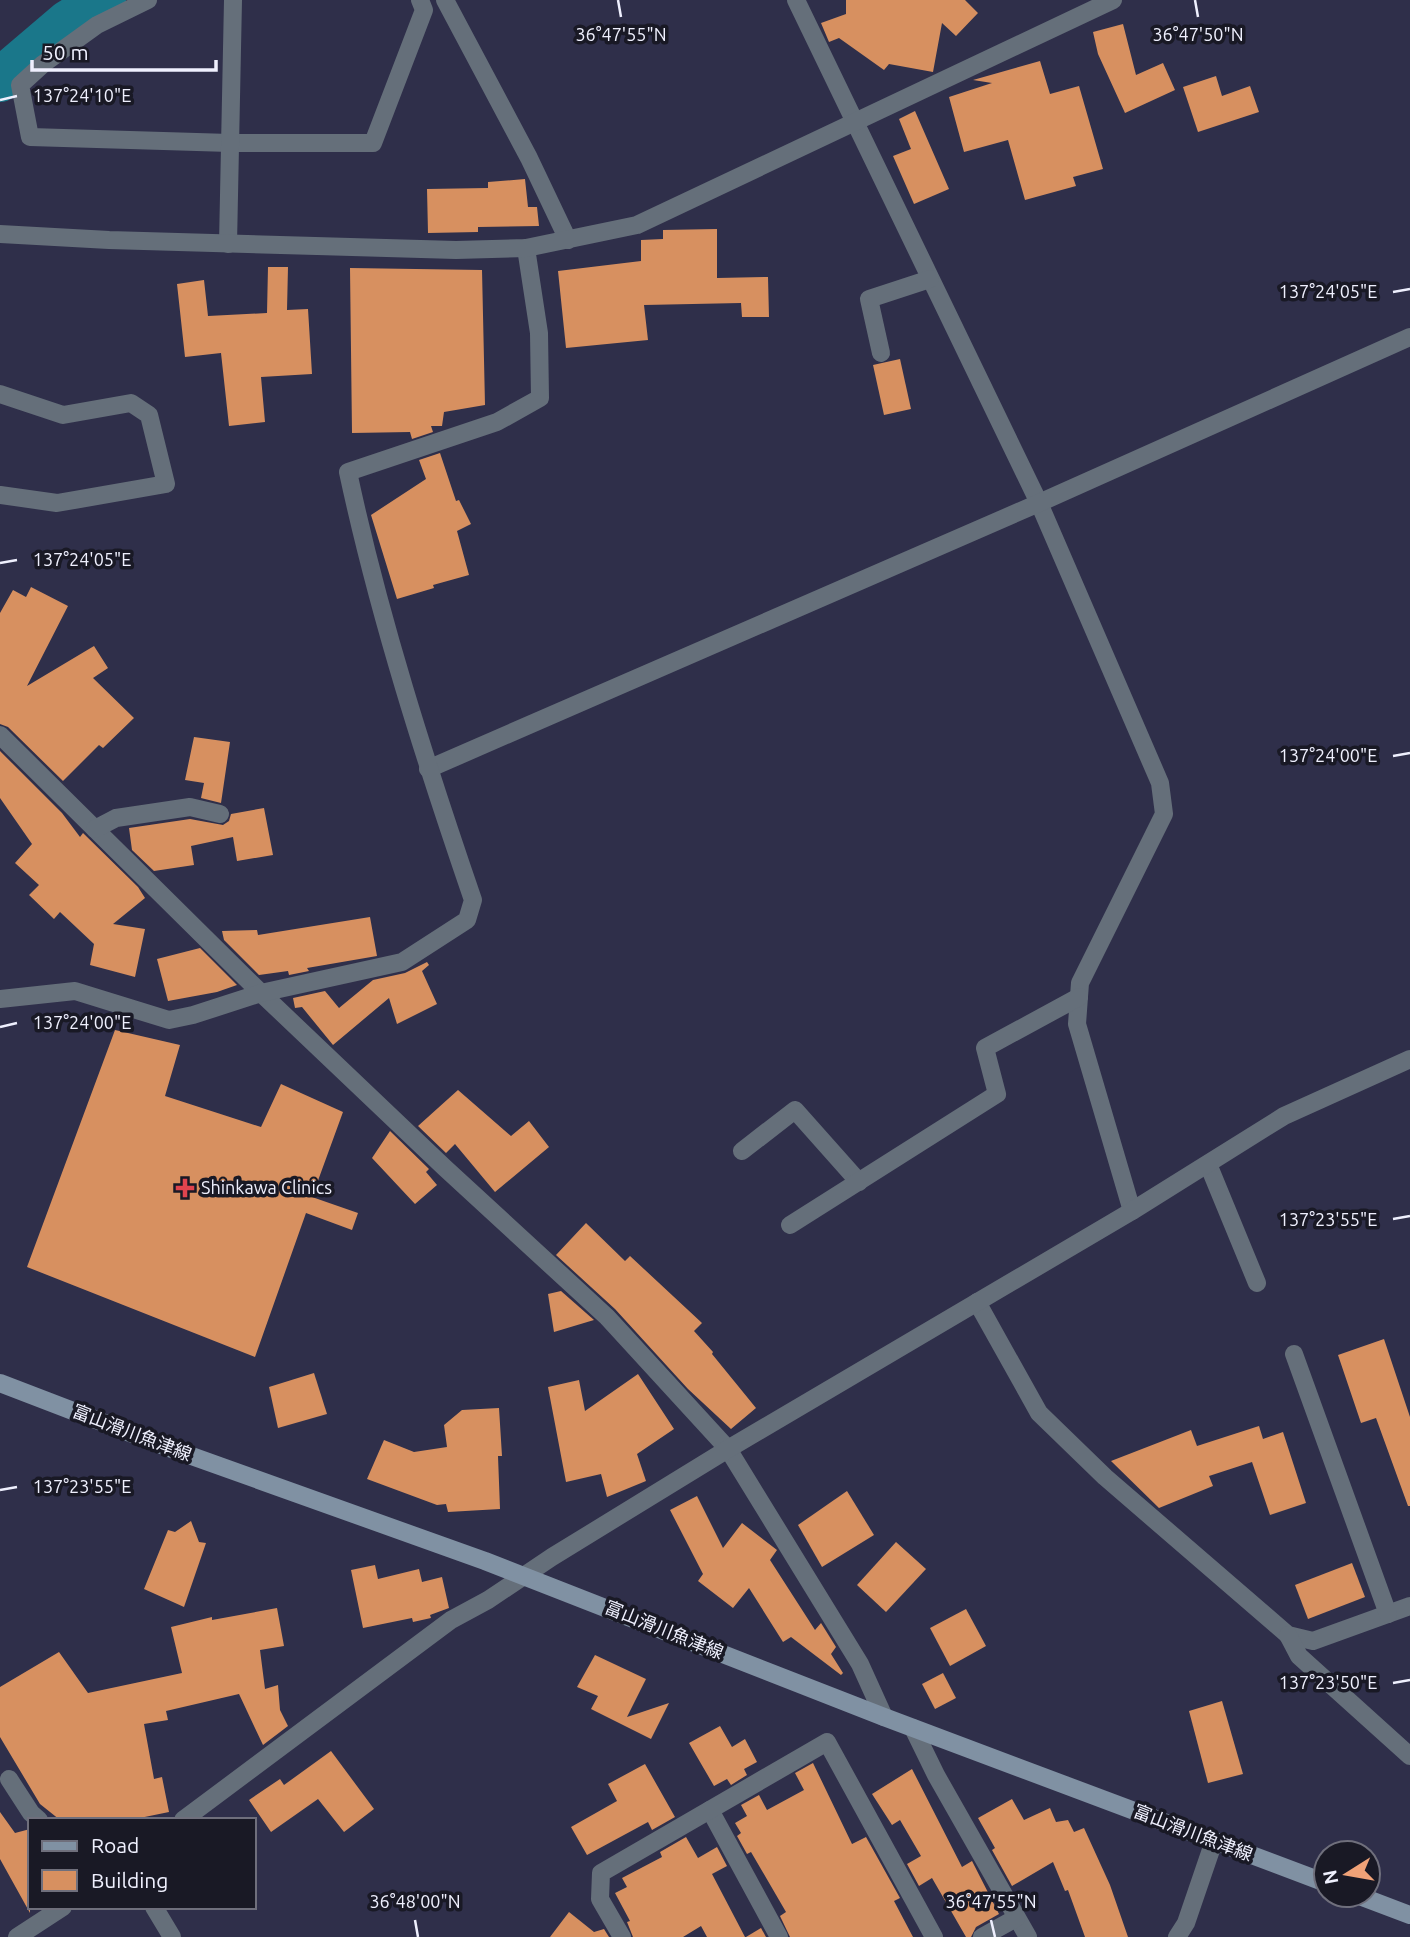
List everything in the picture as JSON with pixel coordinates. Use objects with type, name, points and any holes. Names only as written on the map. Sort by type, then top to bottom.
[{"type":"main road","name":"富山滑川魚津線","points":[[0,1383],[172,1449],[525,1576],[884,1717],[1312,1878]]},
{"type":"main road","points":[[1382,1904],[1410,1915]]},
{"type":"street","points":[[148,0],[97,25],[43,64],[20,85],[30,137],[230,143],[373,143],[424,10],[420,0]]},
{"type":"street","points":[[228,244],[233,0]]},
{"type":"street","points":[[444,0],[529,158],[568,240]]},
{"type":"street","points":[[796,0],[1039,503],[1160,783],[1164,814],[1080,983],[1077,1024],[1132,1211]]},
{"type":"street","points":[[0,234],[456,250],[526,248],[568,240],[638,225],[1113,0]]},
{"type":"street","points":[[0,999],[75,991],[169,1020],[261,993],[402,962],[467,920],[473,900],[428,769],[361,531],[348,472],[497,422],[540,398],[538,333],[526,248]]},
{"type":"street","points":[[881,353],[869,299],[930,279]]},
{"type":"street","points":[[428,769],[1039,503],[1410,337]]},
{"type":"street","points":[[0,394],[63,415],[131,403],[149,415],[166,484],[57,503],[0,495]]},
{"type":"street","points":[[0,735],[261,993],[607,1317],[728,1449],[860,1664],[884,1717]]},
{"type":"street","points":[[95,829],[116,818],[190,807],[220,814]]},
{"type":"street","points":[[790,1225],[997,1094],[985,1048],[1079,997]]},
{"type":"street","points":[[186,1818],[451,1620],[728,1449],[1132,1211],[1284,1116],[1410,1059]]},
{"type":"street","points":[[742,1151],[795,1110],[859,1182]]},
{"type":"street","points":[[1208,1164],[1257,1283]]},
{"type":"street","points":[[977,1302],[1039,1413],[1105,1477],[1287,1635],[1299,1656],[1410,1756]]},
{"type":"street","points":[[1294,1354],[1388,1614]]},
{"type":"street","points":[[1287,1635],[1313,1641],[1410,1606]]},
{"type":"street","points":[[913,1728],[1028,1937]]},
{"type":"street","points":[[622,1937],[600,1899],[601,1873],[827,1742],[934,1937]]},
{"type":"street","points":[[9,1779],[37,1818]]},
{"type":"street","points":[[710,1810],[779,1937]]},
{"type":"street","points":[[1177,1937],[1186,1923],[1214,1841]]},
{"type":"street","points":[[18,1937],[60,1909]]},
{"type":"street","points":[[155,1909],[172,1937]]},
{"type":"street","points":[[982,1937],[1016,1918]]},
{"type":"building","points":[[846,0],[965,0],[978,13],[956,36],[942,23],[933,72],[889,64],[884,70],[839,38],[829,42],[821,23],[846,14]]},
{"type":"building","points":[[1123,24],[1136,75],[1163,63],[1175,90],[1125,113],[1098,54],[1093,32]]},
{"type":"building","points":[[1040,61],[1050,94],[1079,86],[1103,169],[1073,177],[1076,186],[1025,200],[1008,140],[964,152],[949,97],[992,83],[973,80]]},
{"type":"building","points":[[1216,76],[1222,96],[1250,86],[1259,112],[1198,132],[1183,87]]},
{"type":"building","points":[[915,111],[949,189],[914,204],[893,156],[911,149],[899,119]]},
{"type":"building","points":[[525,179],[528,207],[537,207],[539,226],[478,227],[478,232],[428,233],[427,189],[488,188],[488,182]]},
{"type":"building","points":[[717,229],[717,278],[768,277],[769,317],[742,317],[741,303],[644,305],[648,340],[566,348],[558,271],[641,261],[641,240],[663,239],[663,230]]},
{"type":"building","points":[[268,267],[288,267],[287,310],[308,309],[312,374],[261,377],[265,422],[229,426],[221,353],[185,357],[177,284],[204,280],[208,316],[267,313]]},
{"type":"building","points":[[350,268],[482,270],[485,405],[444,412],[442,426],[431,426],[433,432],[412,439],[410,432],[352,433]]},
{"type":"building","points":[[900,359],[911,409],[884,415],[873,365]]},
{"type":"building","points":[[440,453],[456,501],[459,500],[471,524],[457,531],[469,575],[397,599],[371,515],[426,479],[419,460]]},
{"type":"building","points":[[31,587],[68,606],[27,686],[94,646],[108,668],[93,678],[134,718],[103,748],[99,745],[63,781],[8,727],[0,724],[0,613],[13,590],[26,597]]},
{"type":"building","points":[[194,737],[230,742],[221,803],[201,798],[204,783],[185,780]]},
{"type":"building","points":[[0,751],[62,813],[80,837],[83,833],[138,887],[145,898],[113,924],[145,929],[135,977],[90,965],[94,944],[60,912],[54,919],[29,895],[39,885],[15,863],[32,844],[0,798]]},
{"type":"building","points":[[264,808],[273,855],[237,861],[233,837],[191,846],[194,865],[154,871],[132,850],[129,828],[190,819],[223,825],[229,821],[231,814]]},
{"type":"building","points":[[370,917],[377,956],[307,968],[309,971],[289,975],[288,971],[259,975],[224,940],[222,931],[257,930],[258,935]]},
{"type":"building","points":[[200,948],[237,985],[217,992],[168,1001],[157,959]]},
{"type":"building","points":[[427,962],[429,965],[422,971],[437,1004],[397,1024],[389,998],[333,1045],[302,1007],[295,1008],[293,998],[325,991],[339,1008],[373,980],[405,973]]},
{"type":"building","points":[[115,1030],[180,1045],[165,1096],[261,1127],[281,1084],[343,1112],[312,1197],[358,1213],[352,1230],[306,1213],[255,1357],[27,1267]]},
{"type":"building","points":[[458,1090],[511,1136],[529,1121],[549,1147],[495,1192],[455,1144],[446,1153],[418,1126]]},
{"type":"building","points":[[390,1131],[429,1169],[426,1172],[437,1185],[415,1204],[372,1158]]},
{"type":"building","points":[[586,1223],[625,1261],[630,1256],[702,1323],[694,1331],[756,1408],[731,1429],[688,1389],[615,1309],[556,1255]]},
{"type":"building","points":[[561,1291],[594,1320],[554,1332],[548,1294]]},
{"type":"building","points":[[1384,1339],[1410,1417],[1410,1506],[1376,1418],[1361,1423],[1338,1355]]},
{"type":"building","points":[[314,1373],[327,1414],[278,1428],[269,1387]]},
{"type":"building","points":[[638,1374],[674,1429],[637,1454],[646,1481],[607,1497],[601,1474],[566,1482],[548,1387],[579,1380],[585,1411]]},
{"type":"building","points":[[499,1408],[502,1456],[498,1456],[500,1509],[448,1512],[446,1504],[437,1505],[367,1479],[384,1440],[414,1452],[447,1447],[444,1425],[462,1410]]},
{"type":"building","points":[[1259,1426],[1263,1439],[1283,1432],[1306,1503],[1270,1515],[1252,1462],[1209,1476],[1213,1486],[1159,1508],[1111,1461],[1191,1430],[1197,1446]]},
{"type":"building","points":[[847,1491],[874,1535],[822,1567],[798,1525]]},
{"type":"building","points":[[697,1496],[723,1548],[742,1523],[777,1550],[770,1560],[815,1630],[821,1623],[836,1647],[831,1654],[843,1673],[841,1675],[791,1637],[783,1642],[749,1588],[733,1608],[698,1581],[703,1574],[670,1510]]},
{"type":"building","points":[[191,1521],[199,1542],[206,1543],[184,1607],[144,1589],[168,1530],[175,1532]]},
{"type":"building","points":[[896,1542],[926,1569],[886,1612],[857,1585]]},
{"type":"building","points":[[1352,1563],[1365,1597],[1308,1619],[1295,1585]]},
{"type":"building","points":[[375,1565],[378,1579],[419,1569],[422,1582],[442,1577],[449,1608],[430,1615],[431,1618],[413,1622],[412,1618],[363,1628],[351,1570]]},
{"type":"building","points":[[277,1608],[284,1646],[260,1650],[265,1689],[278,1685],[280,1710],[288,1726],[263,1745],[239,1694],[166,1711],[168,1720],[144,1724],[154,1779],[162,1777],[169,1812],[140,1818],[58,1818],[40,1804],[0,1737],[0,1687],[59,1652],[88,1693],[182,1673],[171,1627],[212,1617],[212,1620]]},
{"type":"building","points":[[966,1609],[986,1646],[950,1666],[930,1628]]},
{"type":"building","points":[[595,1655],[646,1679],[627,1717],[669,1703],[651,1739],[591,1709],[598,1696],[577,1687]]},
{"type":"building","points":[[943,1673],[956,1698],[935,1709],[922,1684]]},
{"type":"building","points":[[1222,1701],[1243,1774],[1208,1783],[1189,1711]]},
{"type":"building","points":[[720,1726],[732,1747],[745,1739],[757,1762],[744,1769],[747,1775],[731,1785],[727,1779],[714,1786],[689,1743]]},
{"type":"building","points":[[331,1751],[374,1809],[344,1832],[318,1799],[271,1832],[249,1800],[280,1779],[284,1785]]},
{"type":"building","points":[[813,1763],[852,1844],[866,1837],[900,1898],[894,1901],[913,1937],[790,1937],[780,1916],[786,1912],[751,1852],[747,1854],[737,1836],[741,1833],[735,1823],[747,1816],[741,1805],[759,1795],[767,1810],[804,1790],[795,1773]]},
{"type":"building","points":[[645,1764],[675,1817],[652,1830],[648,1822],[587,1855],[571,1827],[617,1801],[608,1784]]},
{"type":"building","points":[[912,1769],[962,1867],[972,1861],[999,1914],[976,1927],[971,1937],[966,1937],[932,1878],[919,1886],[907,1864],[921,1856],[900,1820],[892,1825],[872,1794]]},
{"type":"building","points":[[1012,1799],[1024,1820],[1050,1808],[1056,1822],[1068,1820],[1074,1832],[1084,1828],[1110,1885],[1128,1937],[1085,1937],[1068,1890],[1065,1891],[1053,1862],[1012,1886],[978,1818]]},
{"type":"building","points":[[0,1812],[15,1833],[28,1830],[30,1913],[0,1859]]},
{"type":"building","points":[[686,1837],[698,1858],[717,1847],[727,1866],[712,1874],[745,1937],[707,1937],[701,1926],[683,1937],[633,1937],[627,1922],[630,1921],[615,1893],[627,1887],[622,1878],[662,1857],[660,1852]]},
{"type":"building","points":[[569,1912],[594,1932],[604,1929],[609,1937],[550,1937]]},
{"type":"building","points":[[761,1928],[766,1937],[746,1937]]},
{"type":"waterway","points":[[0,80],[68,22],[104,0]]},
{"type":"place","name":"Shinkawa Clinics","points":[[185,1188]]}]
